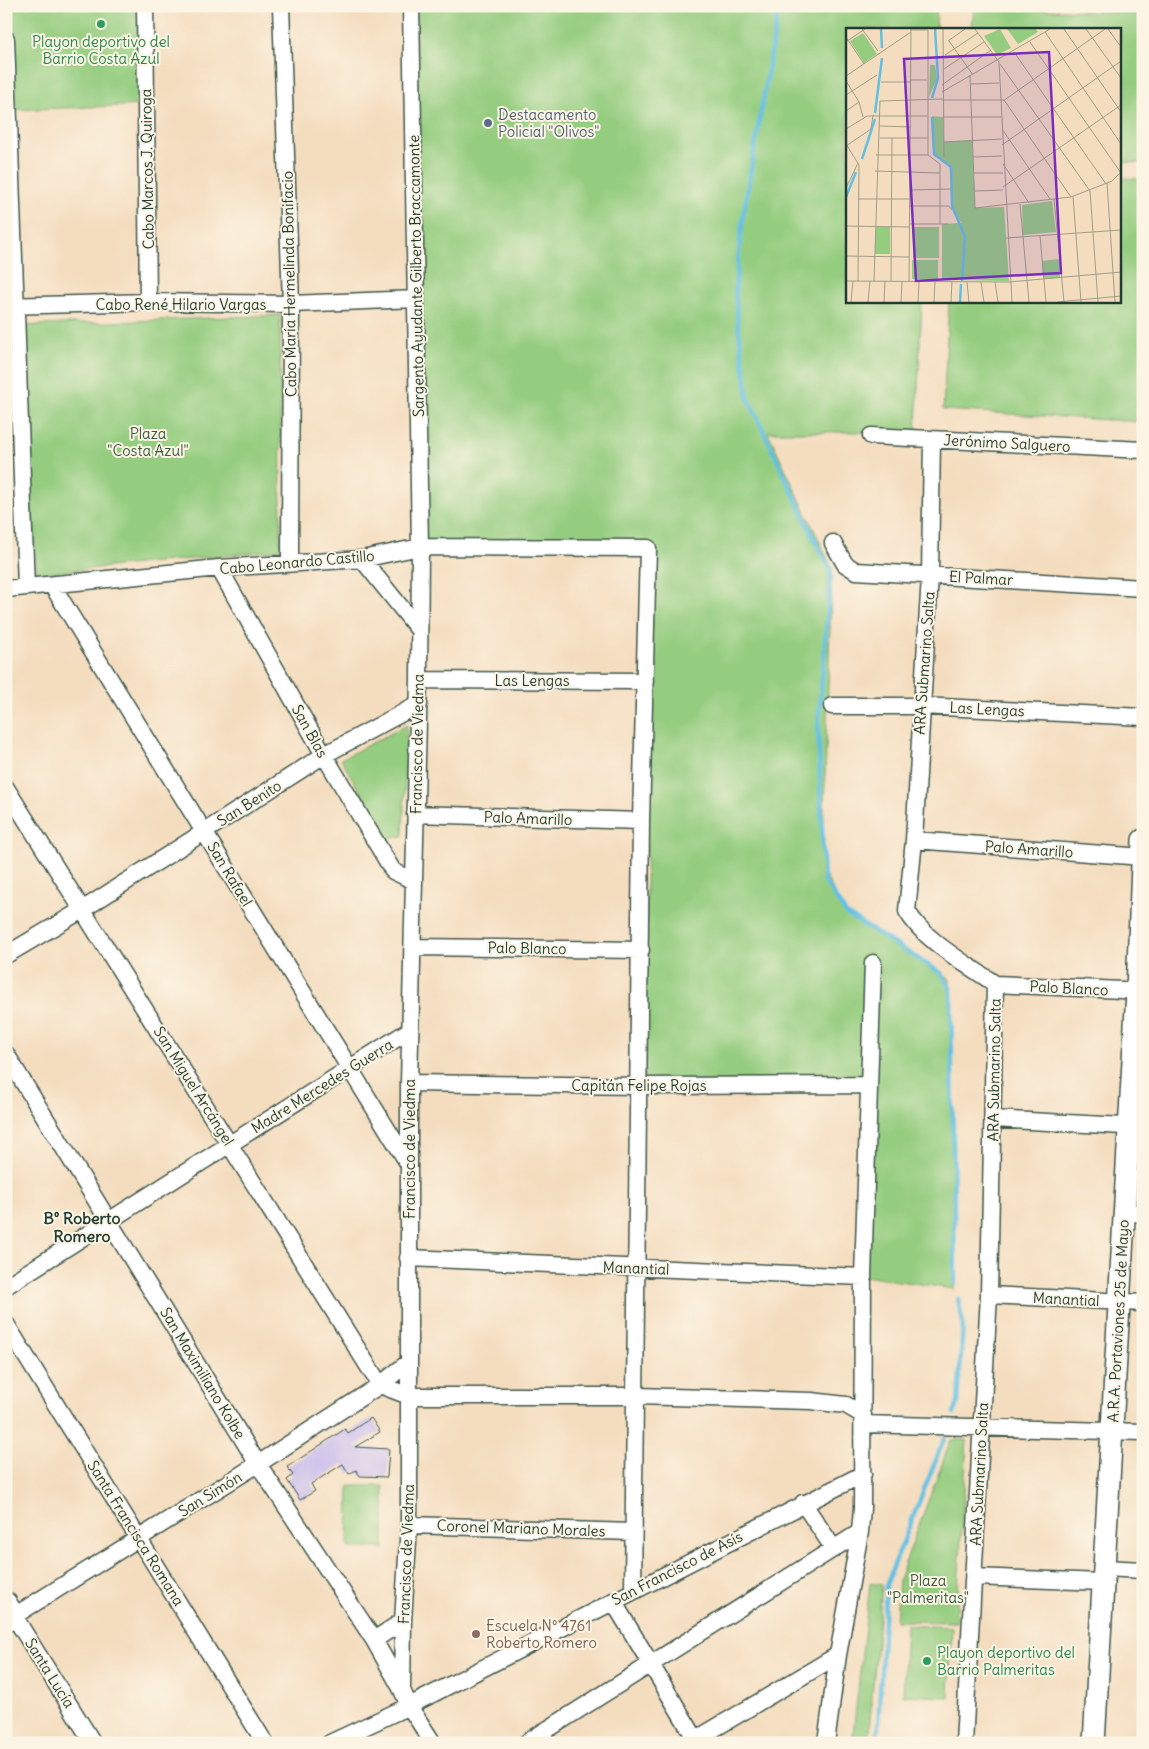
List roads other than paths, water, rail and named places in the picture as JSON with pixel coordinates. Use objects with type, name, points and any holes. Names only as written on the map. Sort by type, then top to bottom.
[{"type":"street","name":"Cabo Marcos J. Quiroga","points":[[145,6],[148,302]]},
{"type":"street","name":"Cabo María Hermelinda Bonifacio","points":[[281,6],[291,304],[290,562]]},
{"type":"street","name":"Sargento Ayudante Gilberto Braccamonte","points":[[411,6],[420,547]]},
{"type":"street","points":[[6,39],[11,306],[26,587]]},
{"type":"street","name":"Cabo René Hilario Vargas","points":[[11,306],[148,302],[291,304],[416,299]]},
{"type":"street","name":"Jerónimo Salguero","points":[[871,436],[1143,450]]},
{"type":"street","name":"ARA Submarino Salta","points":[[932,439],[930,576],[914,840],[907,911],[912,920],[926,934],[995,984],[988,1295],[964,1743]]},
{"type":"street","name":"El Palmar","points":[[833,543],[844,564],[856,571],[1143,588]]},
{"type":"street","name":"Cabo Leonardo Castillo","points":[[6,589],[290,562],[362,559],[420,547],[648,548],[644,681]]},
{"type":"street","name":"Francisco de Viedma","points":[[406,1698],[403,1621],[409,1525],[408,1163],[419,704],[420,547]]},
{"type":"street","points":[[362,559],[419,630]]},
{"type":"street","name":"San Blas","points":[[219,568],[324,755],[393,872],[414,881]]},
{"type":"street","name":"San Rafael","points":[[52,585],[348,1069],[408,1163]]},
{"type":"street","name":"Las Lengas","points":[[419,680],[644,681]]},
{"type":"street","points":[[633,1591],[644,681]]},
{"type":"street","name":"San Benito","points":[[6,955],[82,910],[324,755],[419,704]]},
{"type":"street","name":"Las Lengas","points":[[832,706],[921,706],[1143,717]]},
{"type":"street","name":"San Miguel Arcángel","points":[[6,788],[231,1144],[380,1385]]},
{"type":"street","name":"Palo Amarillo","points":[[415,814],[641,821]]},
{"type":"street","name":"Palo Amarillo","points":[[914,840],[1142,851]]},
{"type":"street","name":"A.R.A. Portaviones 25 de Mayo","points":[[1094,1743],[1120,1302],[1133,1213],[1142,851]]},
{"type":"street","name":"Palo Blanco","points":[[413,947],[641,950]]},
{"type":"street","points":[[826,1743],[838,1655],[860,1532],[863,1419],[863,1277],[873,963]]},
{"type":"street","name":"Palo Blanco","points":[[995,984],[1140,991]]},
{"type":"street","name":"Madre Mercedes Guerra","points":[[6,1286],[410,1030]]},
{"type":"street","name":"San Maximiliano Kolbe","points":[[6,1054],[110,1220],[258,1464],[374,1640],[406,1698]]},
{"type":"street","name":"Capitán Felipe Rojas","points":[[409,1083],[640,1086],[869,1085]]},
{"type":"street","points":[[993,1119],[1135,1126]]},
{"type":"street","name":"Manantial","points":[[408,1258],[863,1277]]},
{"type":"street","name":"Manantial","points":[[988,1295],[1143,1303]]},
{"type":"street","name":"Santa Francisca Romana","points":[[6,1324],[265,1743]]},
{"type":"street","name":"San Simón","points":[[9,1613],[139,1538],[258,1464],[380,1385],[409,1362]]},
{"type":"street","points":[[380,1385],[409,1396],[636,1396],[811,1401],[846,1405],[863,1419],[1143,1432]]},
{"type":"street","name":"San Francisco de Asís","points":[[330,1743],[406,1698],[613,1601],[862,1474]]},
{"type":"street","points":[[802,1503],[834,1549]]},
{"type":"street","name":"Coronel Mariano Morales","points":[[409,1525],[633,1532]]},
{"type":"street","points":[[526,1743],[860,1532]]},
{"type":"street","points":[[974,1577],[1104,1575],[1143,1570]]},
{"type":"street","points":[[613,1601],[652,1664],[695,1742],[838,1655]]},
{"type":"street","name":"Santa Lucía","points":[[9,1613],[93,1743]]},
{"type":"street","points":[[374,1640],[403,1621]]},
{"type":"street","points":[[406,1698],[433,1743]]},
{"type":"waterway","points":[[779,6],[743,216],[735,287],[748,398],[831,570],[818,727],[824,880],[846,914],[941,973],[951,989],[955,1284]]},
{"type":"waterway","points":[[954,1414],[958,1403],[963,1323],[958,1299]]},
{"type":"waterway","points":[[877,1743],[886,1585],[945,1437]]},
{"type":"place","name":"Playon deportivo del Barrio Costa Azul","points":[[101,24]]},
{"type":"place","name":"Destacamento Policial \"Olivos\"","points":[[488,123]]},
{"type":"place","name":"Escuela Nº 4761 Roberto Romero","points":[[476,1634]]},
{"type":"place","name":"Playon deportivo del Barrio Palmeritas","points":[[927,1661]]},
{"type":"district","name":"B° Roberto Romero","points":[[82,1227]]},
{"type":"park label","name":"Plaza \"Costa Azul\"","points":[[148,442]]},
{"type":"park label","name":"Plaza \"Palmeritas\"","points":[[928,1588]]}]
